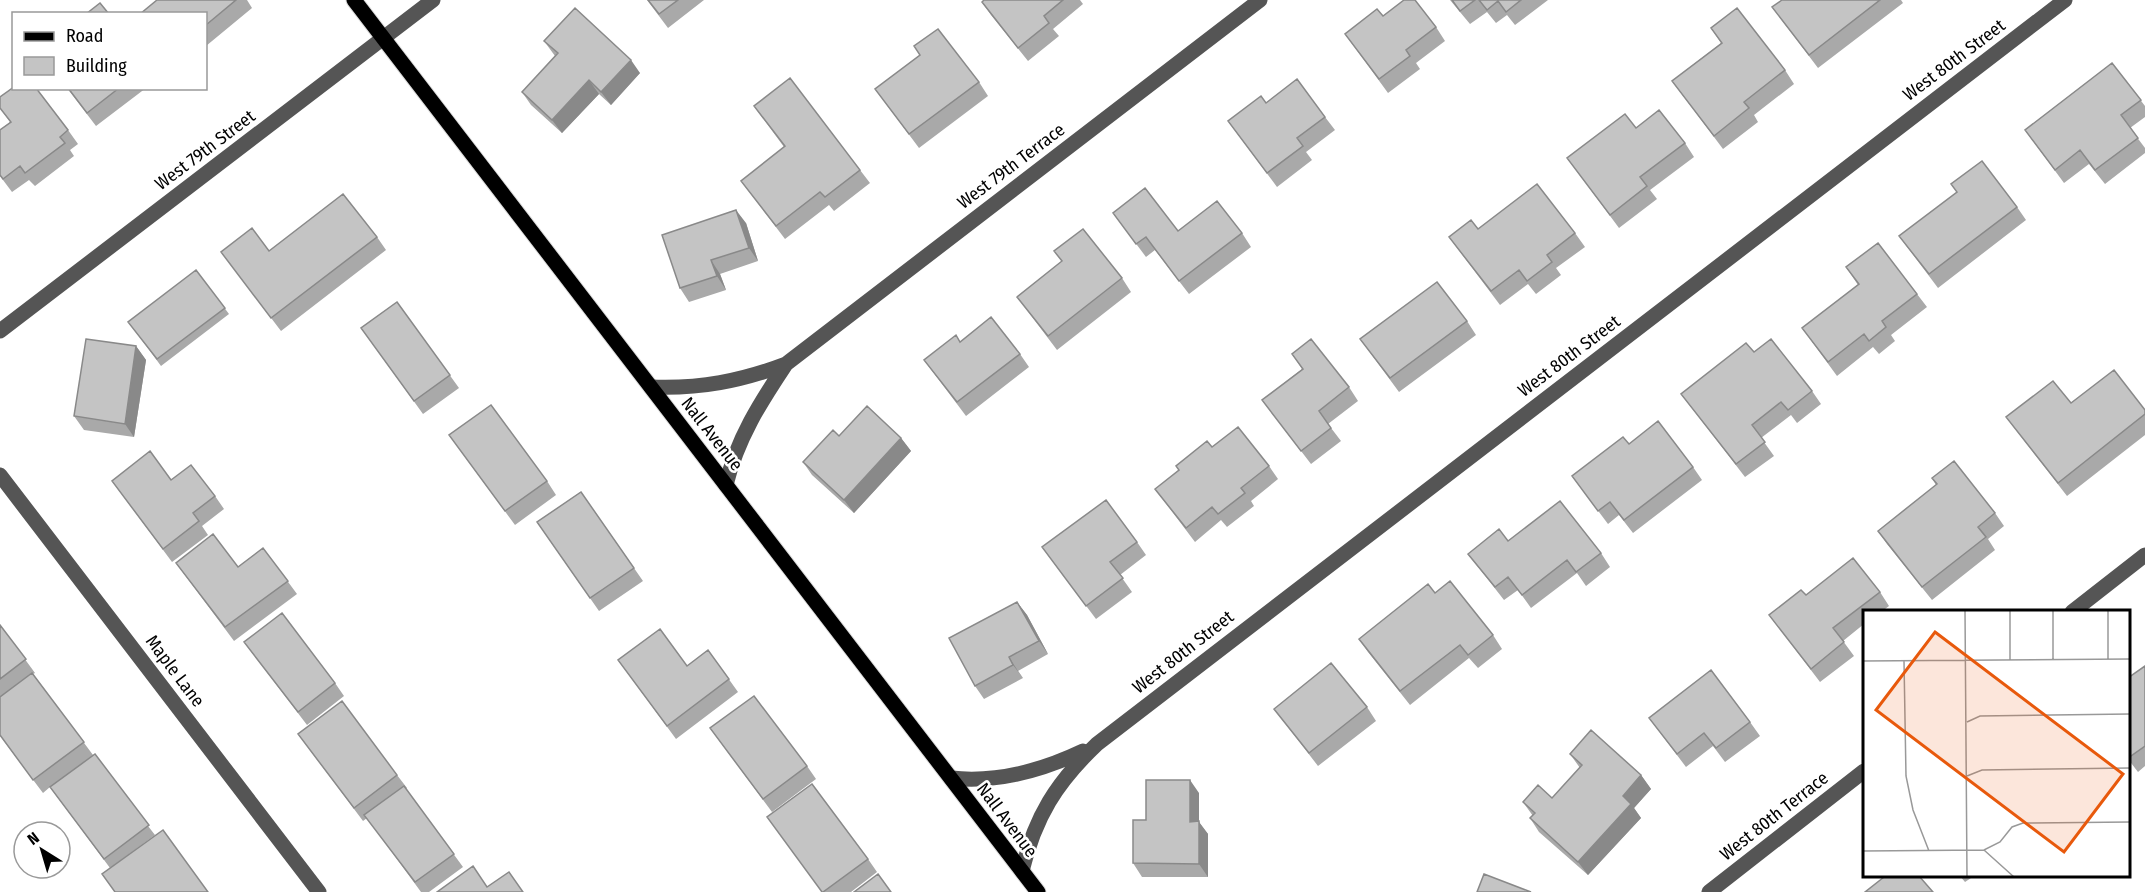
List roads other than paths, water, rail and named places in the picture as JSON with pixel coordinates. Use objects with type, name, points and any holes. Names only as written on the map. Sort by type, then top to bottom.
[{"type":"main road","name":"Nall Avenue","points":[[354,0],[1038,892]]},
{"type":"street","name":"West 79th Street","points":[[0,332],[433,0]]},
{"type":"street","name":"West 79th Terrace","points":[[651,387],[684,388],[722,384],[749,378],[786,364],[1260,0]]},
{"type":"street","name":"West 80th Street","points":[[1022,871],[1028,846],[1044,806],[1072,768],[1097,744],[2065,0]]},
{"type":"street","name":"West 79th Terrace","points":[[726,485],[733,457],[745,431],[786,364]]},
{"type":"street","name":"Maple Lane","points":[[0,475],[319,892]]},
{"type":"street","points":[[2075,610],[2145,555]]},
{"type":"street","name":"West 80th Street","points":[[951,778],[985,779],[1013,775],[1050,765],[1097,744]]},
{"type":"street","name":"West 80th Terrace","points":[[1709,892],[1863,772]]}]
